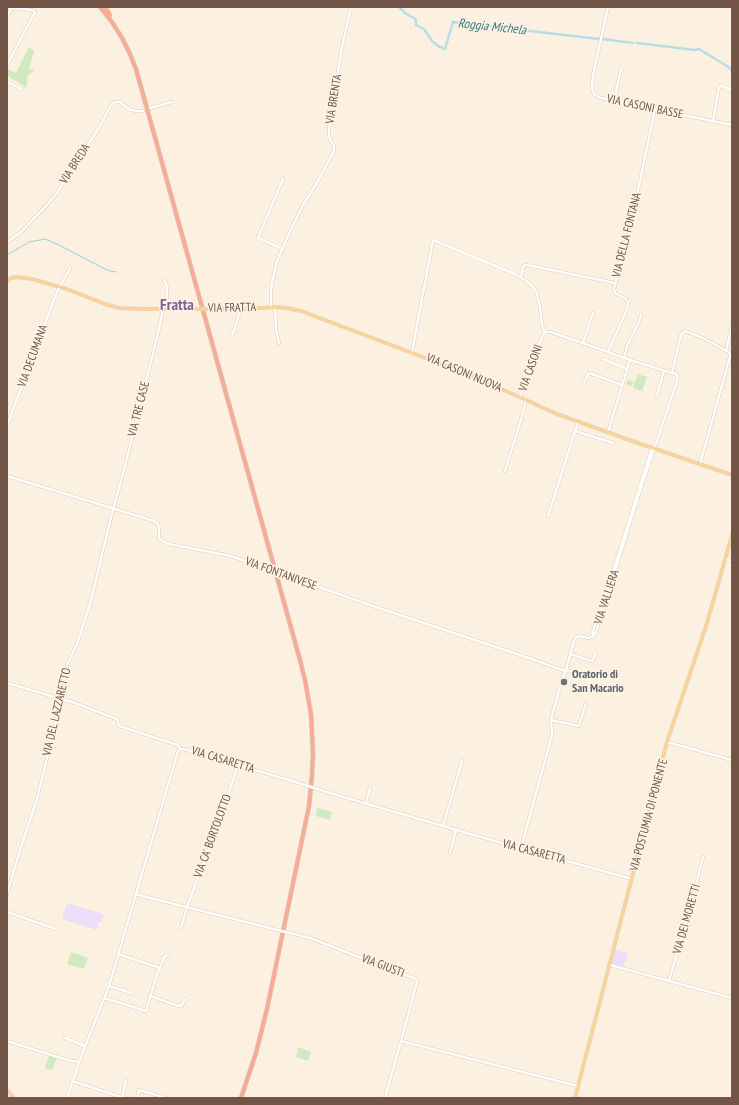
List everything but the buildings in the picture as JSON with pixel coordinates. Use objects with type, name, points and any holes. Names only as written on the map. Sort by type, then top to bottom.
[{"type":"highway","points":[[96,7],[106,17],[126,46]]},
{"type":"highway","points":[[100,7],[115,26],[126,46]]},
{"type":"highway","points":[[105,7],[123,36],[138,80],[300,660],[311,714],[313,764],[309,806],[267,1009],[256,1054],[241,1098]]},
{"type":"main road","name":"VIA FRATTA","points":[[7,281],[11,278],[20,277],[59,287],[119,308],[287,308],[301,311],[402,348]]},
{"type":"main road","name":"VIA CASONI NUOVA","points":[[402,348],[488,382],[557,414],[653,449],[732,475]]},
{"type":"main road","name":"VIA POSTUMIA DI PONENTE","points":[[575,1098],[667,742],[708,623],[732,535]]},
{"type":"main road","points":[[7,1091],[14,1098]]},
{"type":"street","name":"VIA BRENTA","points":[[279,343],[273,307],[272,282],[282,249],[303,205],[334,151],[334,146],[329,135],[329,129],[350,7]]},
{"type":"street","name":"VIA CASONI BASSE","points":[[608,7],[599,45],[592,88],[593,92],[601,98],[732,125]]},
{"type":"street","points":[[7,8],[31,10],[35,12],[7,65]]},
{"type":"street","points":[[7,17],[11,9]]},
{"type":"street","points":[[614,101],[621,69]]},
{"type":"street","points":[[7,82],[22,89]]},
{"type":"street","points":[[713,121],[719,87],[722,86],[732,90]]},
{"type":"street","name":"VIA BREDA","points":[[7,242],[24,229],[57,193],[100,126],[111,105],[115,102],[120,102],[130,110],[143,111]]},
{"type":"street","points":[[150,108],[172,102]]},
{"type":"street","name":"VIA DELLA FONTANA","points":[[521,277],[523,268],[527,265],[615,283],[636,200],[655,109]]},
{"type":"street","points":[[282,249],[258,238],[283,179]]},
{"type":"street","points":[[412,352],[433,240],[521,277],[536,291],[542,325],[545,332]]},
{"type":"street","name":"VIA DECUMANA","points":[[7,426],[49,311],[59,287],[70,268]]},
{"type":"street","name":"VIA TRE CASE","points":[[114,509],[165,309],[167,288],[163,279]]},
{"type":"street","points":[[608,352],[627,309],[628,303],[626,299],[615,292],[615,283]]},
{"type":"street","points":[[232,336],[237,321],[238,309]]},
{"type":"street","points":[[583,343],[593,312]]},
{"type":"street","points":[[624,358],[641,315]]},
{"type":"street","points":[[726,351],[732,325]]},
{"type":"street","points":[[672,373],[681,335],[685,330],[732,353],[700,464]]},
{"type":"street","name":"VIA CASONI","points":[[520,397],[545,332],[550,332],[672,373]]},
{"type":"street","points":[[603,359],[627,368]]},
{"type":"street","points":[[608,432],[630,360]]},
{"type":"street","points":[[657,395],[664,371]]},
{"type":"street","points":[[584,383],[589,373],[622,385]]},
{"type":"street","name":"VIA VALLIERA","points":[[570,654],[576,637],[579,636],[589,638],[592,636],[677,380],[675,373],[672,373]]},
{"type":"street","points":[[505,471],[526,400]]},
{"type":"street","points":[[548,516],[578,422]]},
{"type":"street","points":[[575,431],[613,443]]},
{"type":"street","name":"VIA FONTANIVESE","points":[[7,476],[154,521],[158,524],[160,529],[159,538],[168,544],[231,556],[367,604],[587,676]]},
{"type":"street","name":"VIA DEL LAZZARETTO","points":[[7,894],[8,884],[37,800],[61,699],[67,665],[77,644],[91,601],[104,543],[114,509]]},
{"type":"street","points":[[726,559],[732,561]]},
{"type":"street","points":[[521,848],[552,734],[551,720],[570,654],[592,661],[596,653]]},
{"type":"street","points":[[7,683],[61,699],[109,716],[116,719],[119,726],[178,745],[181,749]]},
{"type":"street","points":[[551,720],[579,726],[586,703]]},
{"type":"street","points":[[667,742],[732,760]]},
{"type":"street","name":"VIA CASARETTA","points":[[67,1098],[85,1046],[109,986],[178,751],[181,749],[211,756],[456,830],[632,879]]},
{"type":"street","points":[[443,826],[462,761]]},
{"type":"street","name":"VIA CA' BORTOLOTTO","points":[[181,928],[187,907],[238,765]]},
{"type":"street","points":[[366,803],[370,788]]},
{"type":"street","points":[[450,853],[456,830]]},
{"type":"street","name":"VIA DEI MORETTI","points":[[669,981],[703,857]]},
{"type":"street","name":"VIA GIUSTI","points":[[135,894],[310,938],[416,979],[417,982],[401,1041]]},
{"type":"street","points":[[7,912],[56,929]]},
{"type":"street","points":[[118,954],[160,968]]},
{"type":"street","points":[[104,998],[146,1011],[160,968],[165,956],[169,955]]},
{"type":"street","points":[[610,965],[732,998]]},
{"type":"street","points":[[109,986],[131,993]]},
{"type":"street","points":[[150,996],[180,1006],[185,999]]},
{"type":"street","points":[[65,1038],[85,1046]]},
{"type":"street","points":[[7,1041],[67,1060],[79,1062]]},
{"type":"street","points":[[385,1098],[401,1041],[578,1086]]},
{"type":"street","points":[[72,1081],[123,1098],[126,1082]]},
{"type":"street","points":[[137,1098],[139,1090],[166,1098]]},
{"type":"shaded area","points":[[67,903],[104,914],[102,922],[99,922],[97,930],[62,919]]},
{"type":"shaded area","points":[[615,949],[628,953],[623,968],[611,963]]},
{"type":"green space","points":[[29,47],[34,52],[29,69],[35,70],[28,75],[27,86],[24,88],[23,85],[7,76],[7,71],[8,69],[16,73]]},
{"type":"green space","points":[[638,374],[647,377],[642,391],[633,388],[633,383],[631,386],[626,385],[628,380],[635,382]]},
{"type":"green space","points":[[317,808],[332,812],[330,820],[316,816]]},
{"type":"green space","points":[[71,952],[88,958],[84,969],[67,964]]},
{"type":"green space","points":[[298,1047],[311,1052],[308,1061],[296,1057]]},
{"type":"green space","points":[[49,1055],[57,1057],[52,1070],[45,1068]]},
{"type":"waterway","name":"Roggia Michela","points":[[399,7],[416,20],[416,25],[424,29],[432,41],[445,49],[453,22],[599,39]]},
{"type":"waterway","name":"Roggia Michela","points":[[603,39],[633,43]]},
{"type":"waterway","name":"Roggia Michela","points":[[637,43],[695,50],[699,49],[732,70]]},
{"type":"waterway","points":[[7,255],[29,242],[45,239],[105,269],[116,272]]},
{"type":"place","name":"Oratorio di San Macario","points":[[564,682]]},
{"type":"district","name":"Fratta","points":[[177,305]]}]
